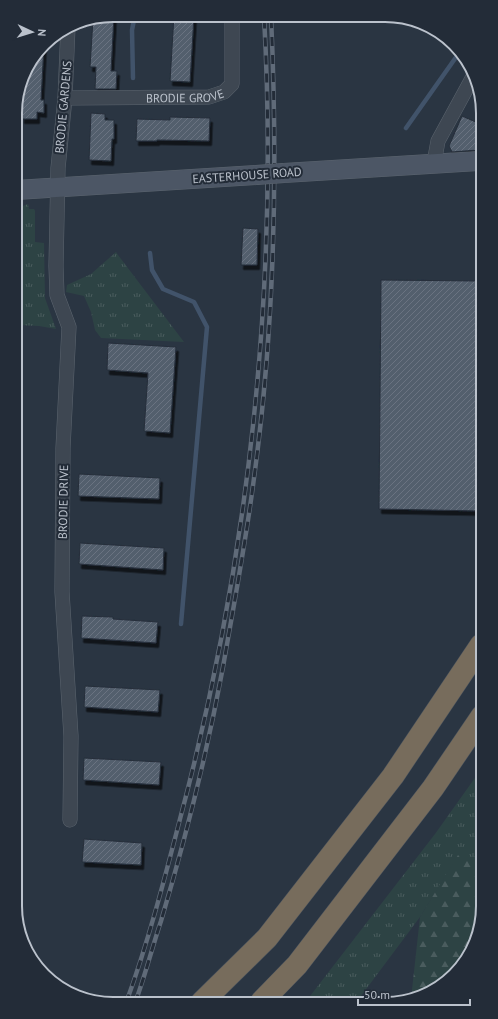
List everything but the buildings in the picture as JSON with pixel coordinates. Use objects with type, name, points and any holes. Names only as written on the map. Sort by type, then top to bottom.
[{"type":"highway","points":[[207,997],[267,938],[393,776],[476,652]]},
{"type":"highway","points":[[266,997],[297,965],[433,788],[476,725]]},
{"type":"street","name":"BRODIE GROVE","points":[[65,98],[209,97],[224,92],[232,84],[232,22]]},
{"type":"street","name":"BRODIE GARDENS","points":[[57,187],[65,98],[68,34]]},
{"type":"street","points":[[434,163],[438,141],[470,82]]},
{"type":"street","name":"EASTERHOUSE ROAD","points":[[22,190],[476,161]]},
{"type":"street","name":"BRODIE DRIVE","points":[[57,187],[57,295],[69,326],[64,448],[62,592],[71,736],[70,820]]},
{"type":"green space","points":[[28,204],[29,209],[34,209],[35,242],[44,243],[45,298],[56,329],[22,325],[22,206]]},
{"type":"green space","points":[[116,252],[184,342],[101,338],[95,330],[91,312],[84,296],[66,292],[67,285],[91,274]]},
{"type":"green space","points":[[476,776],[476,863],[458,856],[420,917],[360,997],[309,997],[435,834]]},
{"type":"green space","points":[[458,855],[476,862],[476,912],[471,935],[464,952],[453,966],[436,982],[412,993],[420,917]]},
{"type":"waterway","points":[[133,78],[132,30],[134,22]]},
{"type":"waterway","points":[[406,128],[456,57]]},
{"type":"waterway","points":[[150,253],[152,270],[163,289],[194,302],[207,327],[181,624]]},
{"type":"railway","points":[[128,997],[149,935],[162,889],[204,721],[224,622],[241,522],[254,421],[262,320],[267,218],[268,117],[264,22]]},
{"type":"railway","points":[[137,997],[170,889],[203,763],[223,667],[251,502],[261,421],[273,247],[274,132],[271,22]]}]
